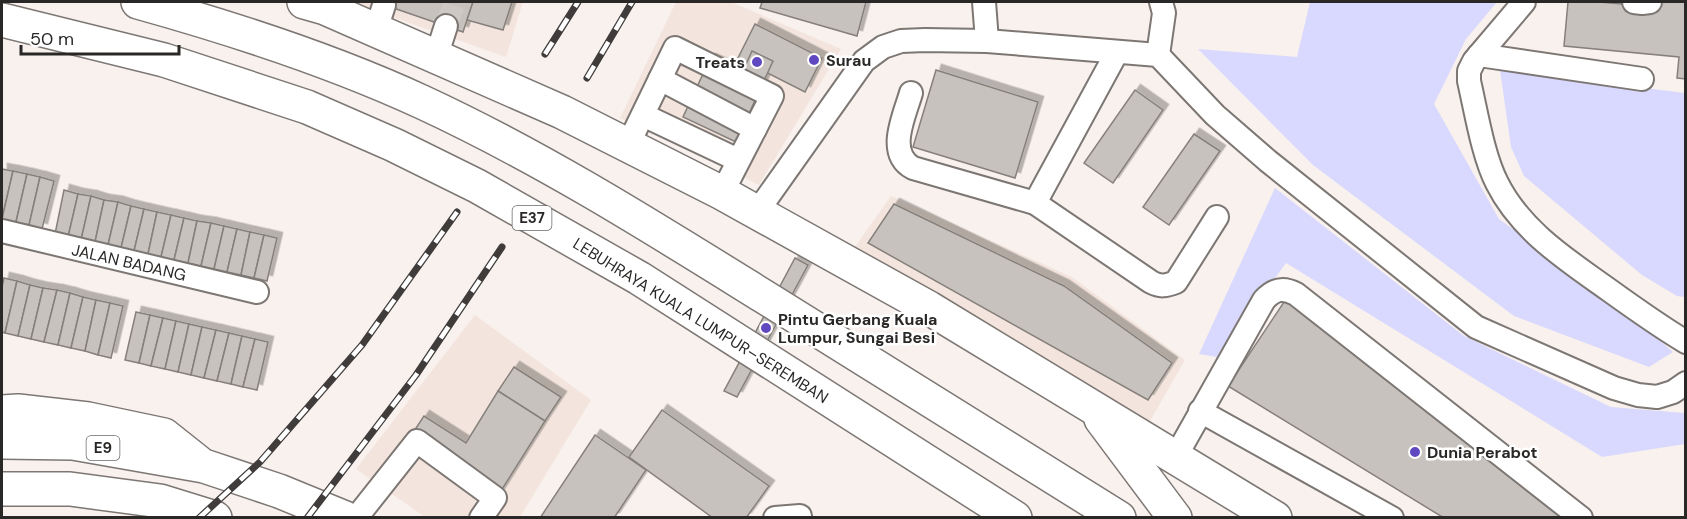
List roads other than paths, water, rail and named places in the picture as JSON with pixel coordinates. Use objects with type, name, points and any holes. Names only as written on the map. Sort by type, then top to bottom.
[{"type":"highway","points":[[138,2],[223,25],[328,62],[423,103],[518,151],[651,226],[1119,518]]},
{"type":"highway","points":[[304,2],[380,18],[436,57],[562,112],[722,193],[929,308],[1275,518]]},
{"type":"highway","name":"LEBUHRAYA KUALA LUMPUR–SEREMBAN","points":[[2,20],[164,60],[307,107],[394,145],[477,186],[639,278],[1015,518]]},
{"type":"highway","points":[[1093,408],[1175,518]]},
{"type":"highway","points":[[2,411],[88,419],[164,435],[204,466]]},
{"type":"highway","name":"E9","points":[[2,442],[73,443],[204,466],[279,491],[345,518]]},
{"type":"highway","points":[[2,489],[70,489],[160,501],[215,518]]},
{"type":"street","points":[[984,2],[987,41]]},
{"type":"street","points":[[1158,55],[1164,13],[1161,2]]},
{"type":"street","points":[[1524,2],[1479,55],[1469,71],[1469,81],[1496,182],[1513,210],[1534,233],[1559,254],[1686,342]]},
{"type":"street","points":[[1634,2],[1650,2]]},
{"type":"street","points":[[436,57],[446,26]]},
{"type":"street","points":[[757,212],[864,61],[883,47],[901,41],[987,41],[1158,55],[1215,115],[1241,138],[1476,327],[1614,388],[1638,395],[1657,397],[1673,392],[1686,383]]},
{"type":"street","points":[[628,145],[675,48],[772,96],[722,193]]},
{"type":"street","points":[[1035,203],[1117,52]]},
{"type":"street","points":[[1479,55],[1642,79]]},
{"type":"street","points":[[660,79],[755,129]]},
{"type":"street","points":[[911,93],[898,141],[900,158],[906,164],[913,168],[1035,203],[1159,286],[1168,286],[1182,275],[1216,217]]},
{"type":"street","points":[[643,115],[738,160]]},
{"type":"street","name":"JALAN BADANG","points":[[2,231],[257,292]]},
{"type":"street","points":[[1176,456],[1264,300],[1270,293],[1288,290],[1581,518]]},
{"type":"street","points":[[1200,411],[1392,518]]},
{"type":"street","points":[[356,518],[417,441],[495,498],[481,518]]},
{"type":"street","points":[[775,518],[800,516]]},
{"type":"tunnel","points":[[446,26],[455,2]]},
{"type":"railway","points":[[545,54],[578,2]]},
{"type":"railway","points":[[587,78],[632,2]]},
{"type":"railway","points":[[199,518],[260,462],[362,345],[457,212]]},
{"type":"railway","points":[[307,518],[416,375],[502,247]]},
{"type":"place","name":"Surau","points":[[814,60]]},
{"type":"place","name":"Treats","points":[[757,62]]},
{"type":"place","name":"Pintu Gerbang Kuala Lumpur, Sungai Besi","points":[[766,328]]},
{"type":"place","name":"Dunia Perabot","points":[[1415,452]]}]
